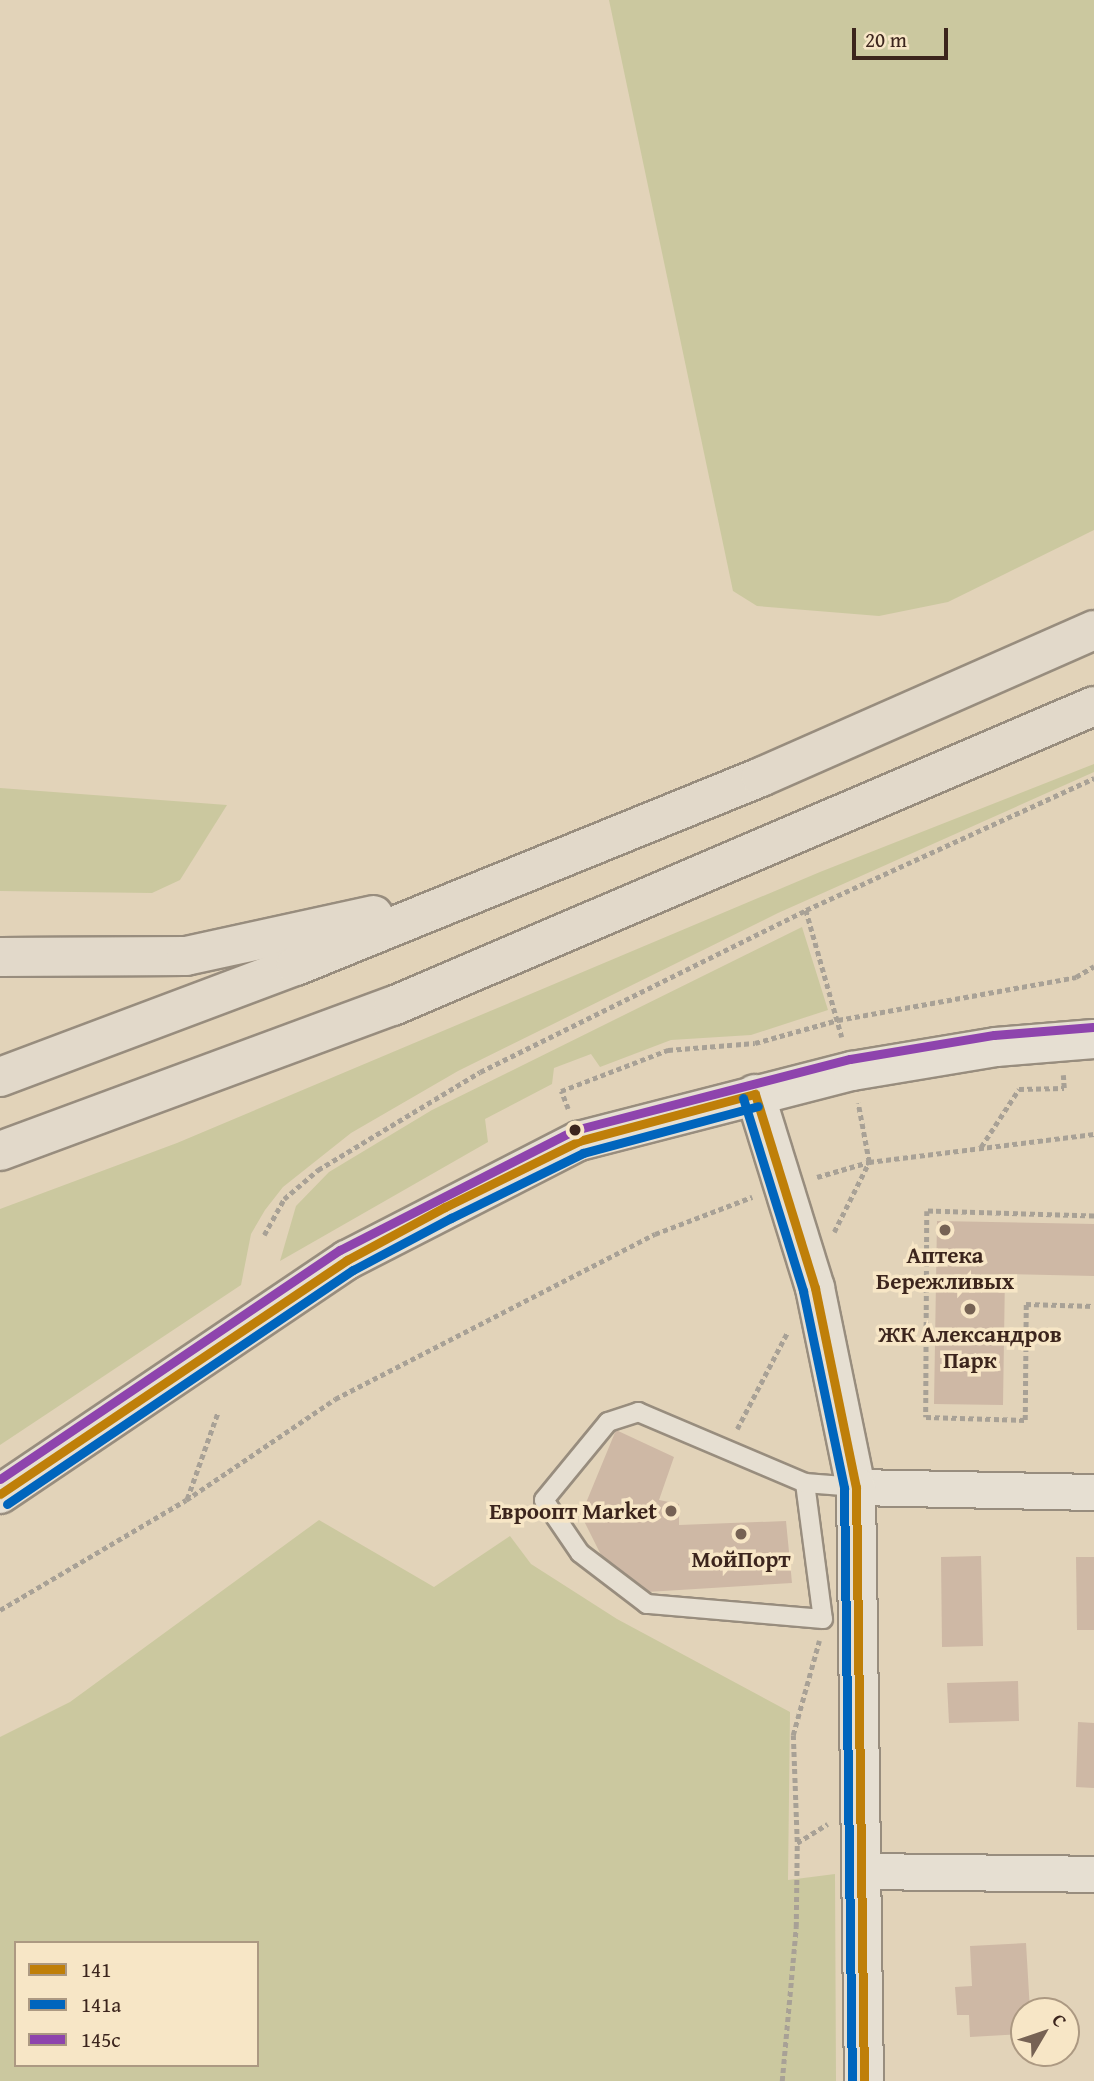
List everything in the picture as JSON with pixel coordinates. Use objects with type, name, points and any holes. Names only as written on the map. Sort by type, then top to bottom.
[{"type":"highway","points":[[0,1077],[478,892],[761,778],[1094,630]]},
{"type":"highway","points":[[0,1151],[393,1006],[1094,706]]},
{"type":"highway","points":[[0,957],[186,956],[478,892]]},
{"type":"main road","points":[[0,1494],[347,1259],[579,1141],[755,1094],[852,1072],[996,1047],[1091,1037]]},
{"type":"main road","points":[[755,1094],[787,1186],[815,1289],[856,1487],[863,1817],[864,2081]]},
{"type":"street","points":[[856,1487],[1094,1492]]},
{"type":"street","points":[[862,1871],[1094,1874]]},
{"type":"lane","points":[[805,1483],[823,1619],[647,1604],[580,1553],[544,1500],[608,1422],[638,1412],[805,1483],[856,1487]]},
{"type":"path","points":[[264,1236],[284,1199],[366,1138],[480,1072],[806,910],[1094,778]]},
{"type":"path","points":[[806,910],[838,1020]]},
{"type":"path","points":[[561,1090],[668,1050],[755,1043],[838,1020],[1076,977],[1094,966]]},
{"type":"path","points":[[727,1449],[766,1369],[815,1289],[848,1197],[869,1162],[852,1072]]},
{"type":"path","points":[[981,1147],[1019,1089],[1064,1088]]},
{"type":"path","points":[[0,1610],[186,1500],[335,1399],[655,1234],[787,1186],[869,1162],[1094,1134]]},
{"type":"path","points":[[1094,1216],[927,1211],[926,1418],[1025,1420],[1026,1304],[1094,1306]]},
{"type":"path","points":[[186,1500],[218,1412]]},
{"type":"path","points":[[782,2081],[796,1927],[797,1843],[793,1735],[823,1619]]},
{"type":"path","points":[[797,1843],[817,1828],[863,1817]]},
{"type":"shaded area","points":[[609,0],[1094,0],[1094,530],[948,602],[879,616],[757,606],[733,591]]},
{"type":"shaded area","points":[[1094,764],[1094,772],[778,913],[458,1071],[351,1133],[283,1187],[265,1210],[251,1234],[241,1285],[0,1445],[0,1209],[177,1143],[820,872]]},
{"type":"shaded area","points":[[0,788],[227,805],[180,880],[152,893],[0,891]]},
{"type":"shaded area","points":[[802,927],[828,1010],[751,1035],[671,1040],[600,1067],[591,1054],[554,1068],[552,1084],[485,1119],[488,1142],[280,1261],[296,1206],[329,1172],[432,1110]]},
{"type":"shaded area","points":[[319,1520],[434,1587],[510,1536],[531,1564],[617,1619],[790,1712],[788,1880],[835,1874],[836,2081],[0,2081],[0,1737],[70,1702]]},
{"type":"building","name":"ЖК Александров Парк","points":[[937,1221],[1094,1224],[1094,1276],[1005,1274],[1003,1405],[934,1404]]},
{"type":"building","points":[[616,1430],[674,1457],[659,1500],[679,1504],[679,1525],[786,1521],[792,1583],[647,1592],[602,1557],[581,1515]]},
{"type":"building","points":[[981,1556],[983,1646],[942,1647],[941,1557]]},
{"type":"building","points":[[1076,1557],[1094,1557],[1094,1630],[1077,1630]]},
{"type":"building","points":[[1018,1681],[1019,1721],[949,1723],[947,1683]]},
{"type":"building","points":[[1078,1722],[1094,1723],[1094,1788],[1076,1787]]},
{"type":"building","points":[[1026,1943],[1029,1997],[1010,1997],[1010,2035],[970,2037],[969,2015],[957,2015],[955,1987],[972,1986],[970,1946]]},
{"type":"transit line","name":"145с","points":[[0,1479],[340,1250],[575,1130],[850,1059],[994,1035],[1093,1027]]},
{"type":"transit line","name":"141","points":[[755,1094],[815,1288],[856,1487],[864,2081]]},
{"type":"transit line","name":"141","points":[[0,1494],[347,1260],[445,1207],[579,1141],[755,1094]]},
{"type":"transit line","name":"141а","points":[[743,1098],[803,1291],[844,1488],[852,2081]]},
{"type":"transit line","name":"141а","points":[[7,1504],[353,1270],[451,1218],[583,1153],[758,1106]]},
{"type":"place","name":"Аптека Бережливых","points":[[945,1230]]},
{"type":"place","name":"ЖК Александров Парк","points":[[970,1309]]},
{"type":"place","name":"Евроопт Market","points":[[671,1511]]},
{"type":"place","name":"МойПорт","points":[[741,1534]]}]
